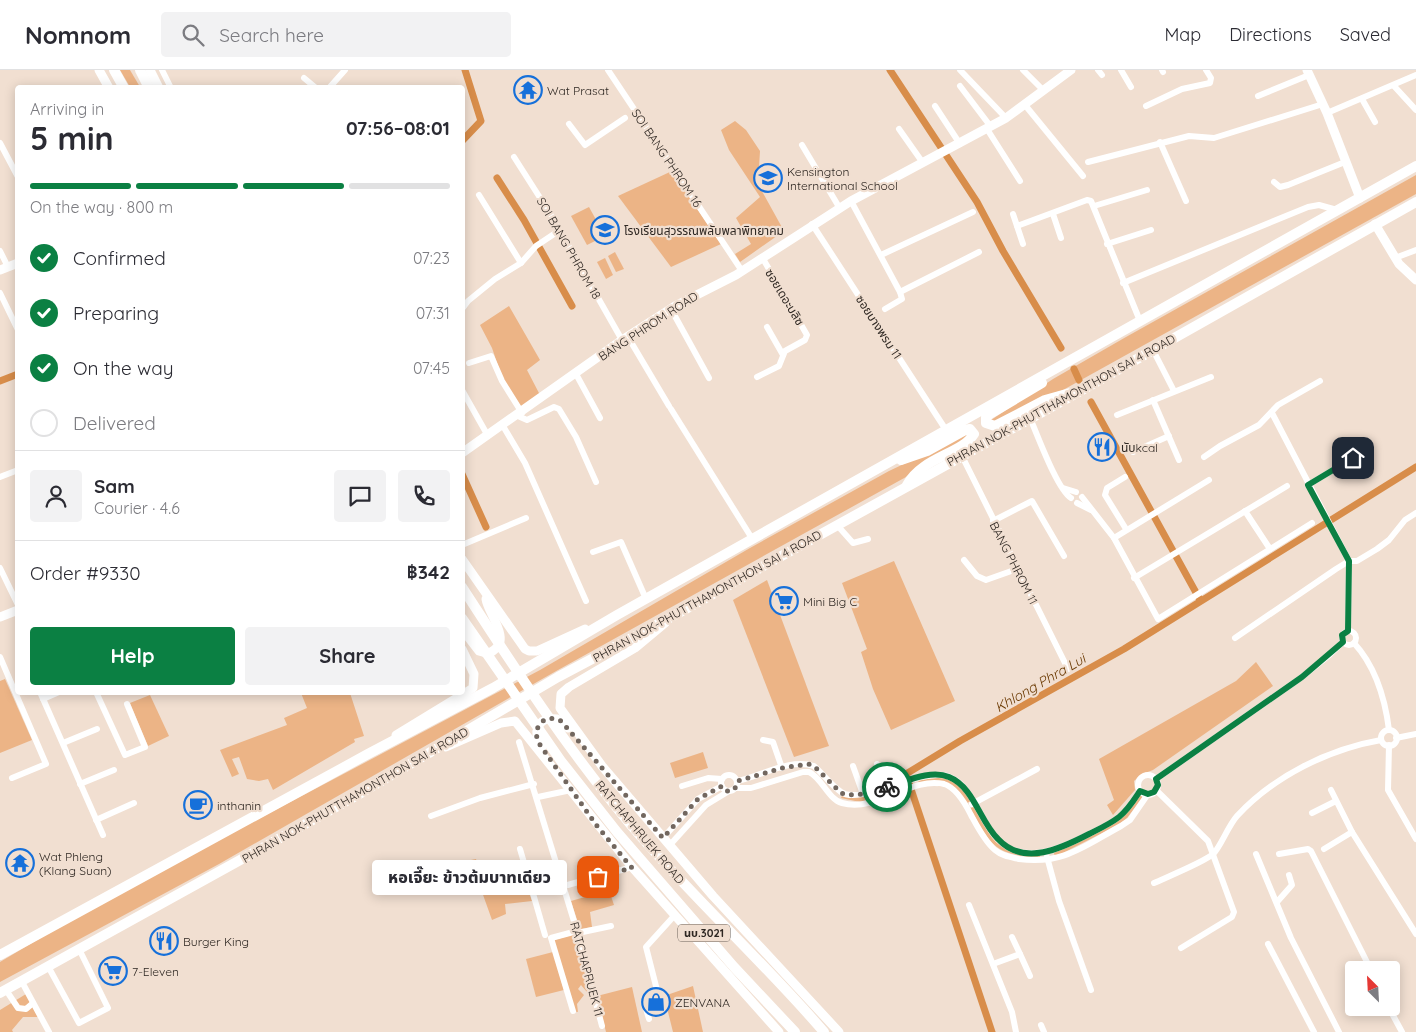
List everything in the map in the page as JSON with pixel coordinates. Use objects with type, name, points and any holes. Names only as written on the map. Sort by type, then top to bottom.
[{"type":"main road","points":[[99,70],[107,85]]},
{"type":"main road","points":[[114,70],[122,85]]},
{"type":"main road","points":[[140,70],[148,85]]},
{"type":"main road","points":[[150,70],[158,85]]},
{"type":"main road","name":"BANG PHROM ROAD","points":[[465,451],[625,339],[689,297],[742,271],[851,200],[1006,118],[1068,71]]},
{"type":"main road","points":[[1308,72],[1327,113],[1360,198]]},
{"type":"main road","name":"PHRAN NOK-PHUTTHAMONTHON SAI 4 ROAD","points":[[0,955],[493,688],[617,615],[1416,166]]},
{"type":"main road","name":"PHRAN NOK-PHUTTHAMONTHON SAI 4 ROAD","points":[[3,992],[80,951],[428,755],[558,677],[673,616],[1078,392],[1416,202]]},
{"type":"main road","points":[[1375,224],[1403,269],[1416,280]]},
{"type":"main road","points":[[1056,369],[1040,385],[986,417],[986,423],[995,426],[1058,395],[1078,392]]},
{"type":"main road","points":[[890,462],[920,454],[965,430],[972,431],[973,437],[916,472],[907,486]]},
{"type":"main road","points":[[465,563],[521,646],[533,652],[617,615]]},
{"type":"main road","name":"RATCHAPHRUEK ROAD","points":[[465,592],[529,690],[630,824],[703,907],[808,1013],[824,1032]]},
{"type":"main road","points":[[465,633],[479,651],[488,653],[499,645],[500,633],[488,607],[486,594]]},
{"type":"main road","points":[[0,618],[15,611]]},
{"type":"main road","name":"RATCHAPHRUEK ROAD","points":[[673,616],[641,644],[561,694],[560,708],[602,766],[666,842],[839,1032]]},
{"type":"main road","name":"RATCHAPHRUEK ROAD","points":[[465,622],[561,761],[617,832],[734,967],[795,1032]]},
{"type":"main road","points":[[465,655],[474,674],[473,688],[465,693]]},
{"type":"main road","points":[[368,754],[462,695]]},
{"type":"main road","points":[[570,788],[538,742],[536,731],[541,722],[551,718],[561,721],[602,766]]},
{"type":"main road","name":"นบ.3021","points":[[428,755],[501,723],[515,722],[570,788],[597,826],[632,868],[779,1032]]},
{"type":"main road","points":[[808,1013],[828,1032]]},
{"type":"street","points":[[162,70],[170,85]]},
{"type":"street","points":[[332,85],[345,70]]},
{"type":"street","name":"SOI BANG PHROM 16","points":[[608,70],[742,271]]},
{"type":"street","points":[[960,70],[1006,118]]},
{"type":"street","points":[[1023,70],[1044,91]]},
{"type":"street","points":[[1121,70],[1131,87]]},
{"type":"street","points":[[1146,106],[1182,89],[1210,83],[1206,70]]},
{"type":"street","points":[[1258,96],[1308,72]]},
{"type":"street","points":[[1327,113],[1416,75]]},
{"type":"street","points":[[304,78],[312,85]]},
{"type":"street","points":[[960,86],[989,128],[1020,181]]},
{"type":"street","points":[[1394,86],[1416,110]]},
{"type":"street","points":[[1362,99],[1375,122]]},
{"type":"street","points":[[1088,162],[1160,142],[1195,135],[1214,138],[1323,104]]},
{"type":"street","points":[[1025,105],[1083,176]]},
{"type":"street","points":[[935,106],[960,144]]},
{"type":"street","points":[[569,124],[585,145],[635,110]]},
{"type":"street","points":[[899,129],[923,163]]},
{"type":"street","points":[[1160,142],[1186,201]]},
{"type":"street","points":[[0,143],[15,171]]},
{"type":"street","points":[[802,145],[839,207]]},
{"type":"street","name":"SOI BANG PHROM 18","points":[[514,157],[625,339],[753,540]]},
{"type":"street","points":[[1274,182],[1280,187],[1288,185],[1345,162]]},
{"type":"street","points":[[1094,206],[1147,190]]},
{"type":"street","points":[[479,195],[521,263]]},
{"type":"street","points":[[851,200],[902,298],[900,302],[885,309]]},
{"type":"street","points":[[1017,226],[1087,200],[1094,206],[1107,244],[1140,322]]},
{"type":"street","points":[[1123,282],[1308,207],[1319,205],[1337,210]]},
{"type":"street","points":[[881,255],[973,212]]},
{"type":"street","points":[[1013,214],[1023,244]]},
{"type":"street","points":[[1053,214],[1061,238]]},
{"type":"street","name":"ซอยบางพรม 11","points":[[812,224],[946,430]]},
{"type":"street","points":[[465,305],[495,279],[521,263],[537,245],[560,230]]},
{"type":"street","points":[[1107,244],[1151,230]]},
{"type":"street","points":[[1395,258],[1416,250]]},
{"type":"street","points":[[0,251],[4,268]]},
{"type":"street","points":[[900,292],[979,252]]},
{"type":"street","name":"ซอยเดอะบลิซ","points":[[757,377],[779,366],[785,351],[805,340],[807,335],[762,257]]},
{"type":"street","points":[[0,293],[15,324]]},
{"type":"street","points":[[671,309],[709,378]]},
{"type":"street","points":[[767,327],[783,355]]},
{"type":"street","points":[[1152,350],[1174,391]]},
{"type":"street","points":[[469,363],[490,356],[520,414],[527,420],[554,407],[559,409],[576,437],[596,482]]},
{"type":"street","points":[[576,374],[600,418]]},
{"type":"street","points":[[1117,415],[1210,377]]},
{"type":"street","points":[[1204,457],[1259,425],[1278,405],[1320,381]]},
{"type":"street","points":[[465,395],[488,436]]},
{"type":"street","points":[[1153,400],[1179,460]]},
{"type":"street","points":[[1272,413],[1349,561],[1348,631]]},
{"type":"street","points":[[1030,418],[1066,495],[1071,498]]},
{"type":"street","points":[[503,426],[525,463],[586,602]]},
{"type":"street","points":[[1133,452],[1169,436]]},
{"type":"street","name":"BANG PHROM 11","points":[[962,456],[1068,669]]},
{"type":"street","points":[[1308,485],[1353,458]]},
{"type":"street","points":[[0,477],[15,471]]},
{"type":"street","points":[[1125,477],[1107,488],[1105,495],[1126,529]]},
{"type":"street","points":[[1114,538],[1152,513],[1209,480]]},
{"type":"street","points":[[1134,578],[1287,486]]},
{"type":"street","points":[[1063,488],[1079,494],[1114,538],[1134,578],[1158,619],[1312,523]]},
{"type":"street","points":[[993,521],[1032,501],[1064,556]]},
{"type":"street","points":[[1077,503],[1091,510]]},
{"type":"street","points":[[1245,511],[1270,548]]},
{"type":"street","points":[[1235,638],[1349,561],[1357,561],[1376,549],[1389,540],[1406,520],[1416,513]]},
{"type":"street","points":[[465,544],[526,518]]},
{"type":"street","points":[[837,524],[853,543],[868,539]]},
{"type":"street","points":[[593,552],[621,542],[646,599]]},
{"type":"street","points":[[964,560],[977,576],[986,580],[1017,569]]},
{"type":"street","points":[[0,568],[15,599]]},
{"type":"street","points":[[1343,642],[1342,635],[1348,631]]},
{"type":"street","points":[[1348,631],[1356,636],[1354,643]]},
{"type":"street","points":[[1343,642],[1348,645],[1354,643]]},
{"type":"street","points":[[1156,779],[1302,677],[1343,642]]},
{"type":"street","points":[[1354,643],[1365,655],[1383,696],[1389,730]]},
{"type":"street","points":[[0,657],[15,682]]},
{"type":"street","points":[[12,778],[46,764],[20,695]]},
{"type":"street","points":[[41,695],[103,835]]},
{"type":"street","points":[[43,699],[52,695]]},
{"type":"street","points":[[97,695],[125,755],[145,747],[127,704]]},
{"type":"street","points":[[63,743],[97,728]]},
{"type":"street","points":[[1389,730],[1393,731],[1396,738]]},
{"type":"street","points":[[1382,740],[1383,733],[1389,730]]},
{"type":"street","points":[[1389,745],[1395,742],[1396,738],[1416,734]]},
{"type":"street","points":[[763,740],[773,742],[782,768]]},
{"type":"street","points":[[1382,740],[1389,745]]},
{"type":"street","points":[[1154,883],[1213,854],[1228,826],[1239,814],[1282,780],[1314,760],[1382,740]]},
{"type":"street","name":"RATCHAPRUEK 11","points":[[519,742],[534,784],[578,932],[602,1026]]},
{"type":"street","points":[[1389,745],[1388,790],[1416,838]]},
{"type":"street","points":[[666,842],[706,805],[734,787],[782,768],[801,764],[814,766],[841,793],[848,795],[863,794],[937,774],[949,777],[963,787],[989,830],[1008,848],[1025,852],[1046,853],[1058,850],[1119,817],[1140,791]]},
{"type":"street","points":[[877,764],[886,787]]},
{"type":"street","points":[[792,766],[795,774]]},
{"type":"street","points":[[853,766],[863,794]]},
{"type":"street","points":[[966,806],[1037,769]]},
{"type":"street","points":[[80,784],[114,770]]},
{"type":"street","points":[[666,842],[698,799],[722,786],[752,788],[803,772],[812,774],[839,802],[853,805],[866,804],[933,783],[946,785],[954,790],[966,806],[994,849],[1005,856],[1047,861],[1060,858],[1130,820],[1148,794],[1156,790],[1158,785],[1156,779],[1149,775],[1142,777],[1138,784],[1140,791]]},
{"type":"street","points":[[682,786],[708,778],[722,779],[730,774],[734,787]]},
{"type":"street","points":[[722,779],[722,786]]},
{"type":"street","points":[[914,779],[917,787]]},
{"type":"street","points":[[902,783],[905,791]]},
{"type":"street","points":[[431,816],[480,798],[534,784]]},
{"type":"street","points":[[538,797],[570,788]]},
{"type":"street","points":[[1156,790],[1208,841],[1234,912],[1232,917],[1181,948]]},
{"type":"street","points":[[1331,790],[1352,832],[1416,934]]},
{"type":"street","points":[[1140,791],[1148,794]]},
{"type":"street","points":[[1312,813],[1336,801]]},
{"type":"street","points":[[96,820],[134,803]]},
{"type":"street","points":[[1324,849],[1352,832]]},
{"type":"street","points":[[520,849],[544,935]]},
{"type":"street","points":[[1279,854],[1308,849],[1311,851],[1366,961]]},
{"type":"street","points":[[1046,853],[1059,901],[1092,990]]},
{"type":"street","points":[[1256,854],[1291,938],[1339,1032]]},
{"type":"street","points":[[564,886],[632,868]]},
{"type":"street","points":[[1277,902],[1292,885],[1289,875]]},
{"type":"street","points":[[530,883],[561,877]]},
{"type":"street","points":[[969,905],[1014,1016],[1016,1032]]},
{"type":"street","points":[[649,1019],[644,1002],[659,998],[646,947],[674,916]]},
{"type":"street","points":[[573,1011],[551,938],[611,926]]},
{"type":"street","points":[[1012,937],[1030,976]]},
{"type":"street","points":[[1268,944],[1314,1032]]},
{"type":"street","points":[[49,968],[79,1022],[108,1008],[80,951]]},
{"type":"street","points":[[993,964],[1020,954]]},
{"type":"street","points":[[22,982],[49,1032]]},
{"type":"street","points":[[3,992],[18,1008],[26,1008],[33,1003]]},
{"type":"street","points":[[1393,1016],[1402,1032]]},
{"type":"street","points":[[1041,1025],[1044,1032]]},
{"type":"shaded area","points":[[120,70],[130,70],[139,85],[129,85]]},
{"type":"shaded area","points":[[735,121],[746,130],[760,151],[758,184],[784,231],[740,262],[735,254],[751,244],[736,218],[760,197],[729,150],[721,130]]},
{"type":"shaded area","points":[[672,171],[721,244],[671,267],[618,196]]},
{"type":"shaded area","points":[[1416,175],[1416,194],[1063,390],[993,423],[991,420],[1053,379]]},
{"type":"shaded area","points":[[589,207],[605,236],[587,245],[571,216]]},
{"type":"shaded area","points":[[615,252],[624,269],[616,272],[608,256]]},
{"type":"shaded area","points":[[605,258],[613,275],[606,279],[597,262]]},
{"type":"shaded area","points":[[509,306],[540,360],[527,370],[540,395],[521,407],[502,377],[492,348],[480,325]]},
{"type":"shaded area","points":[[967,434],[964,440],[921,465],[906,477],[558,670],[219,864],[0,982],[0,962],[86,911],[540,670],[750,548],[889,471]]},
{"type":"shaded area","points":[[894,561],[955,701],[891,730],[873,689],[861,652],[867,649],[842,583]]},
{"type":"shaded area","points":[[767,580],[829,746],[794,757],[733,600]]},
{"type":"shaded area","points":[[1256,662],[1273,686],[1153,770],[1142,774],[1134,781],[1135,790],[1113,815],[1107,805],[1114,800],[1099,759],[1236,681]]},
{"type":"shaded area","points":[[5,679],[32,740],[0,753],[0,681]]},
{"type":"shaded area","points":[[150,695],[169,736],[148,746],[130,703]]},
{"type":"shaded area","points":[[302,695],[351,695],[364,736],[354,739],[355,742],[273,790],[268,779],[259,781],[247,779],[239,757],[232,759],[239,774],[232,777],[220,750],[287,725],[284,718],[307,708]]},
{"type":"shaded area","points":[[703,752],[708,768],[675,778],[670,763]]},
{"type":"shaded area","points":[[944,777],[958,784],[971,801],[967,803],[956,789],[919,783],[918,780]]},
{"type":"shaded area","points":[[899,786],[900,790],[860,802],[841,798],[842,796],[864,797]]},
{"type":"shaded area","points":[[1140,794],[1143,797],[1127,818],[1118,825],[1055,857],[1054,853],[1111,825]]},
{"type":"shaded area","points":[[974,807],[1006,848],[1040,855],[1040,859],[1013,854],[1003,851],[996,846],[984,832],[970,808]]},
{"type":"shaded area","points":[[476,859],[478,865],[492,862],[499,888],[526,884],[532,901],[505,904],[506,914],[492,920],[482,892],[476,892],[473,878],[476,877],[471,860]]},
{"type":"shaded area","points":[[609,890],[614,905],[590,912],[592,927],[580,929],[571,901]]},
{"type":"shaded area","points":[[575,934],[592,998],[581,985],[578,989],[584,995],[577,1004],[578,1012],[573,1011],[554,940]]},
{"type":"shaded area","points":[[553,952],[564,990],[536,997],[526,959]]},
{"type":"shaded area","points":[[693,986],[703,1032],[673,1032],[664,996]]},
{"type":"shaded area","points":[[632,987],[642,1032],[606,1032],[597,996]]},
{"type":"shaded area","points":[[26,994],[38,1017],[23,1017],[12,1030],[13,1032],[0,1032],[0,1010]]},
{"type":"waterway","points":[[465,70],[481,121],[465,138]]},
{"type":"waterway","points":[[890,70],[977,202],[1003,251],[1061,348]]},
{"type":"waterway","points":[[497,178],[524,220],[572,306]]},
{"type":"waterway","points":[[1074,369],[1079,380]]},
{"type":"waterway","points":[[0,381],[15,375]]},
{"type":"waterway","points":[[1091,402],[1199,598]]},
{"type":"waterway","name":"Khlong Phra Lui","points":[[992,1032],[906,774],[960,741],[1124,649],[1416,467]]},
{"type":"waterway","points":[[465,481],[486,527]]},
{"type":"way so far","points":[[598,877],[632,868],[597,826],[538,742],[536,731],[541,722],[546,719],[551,718],[561,721],[663,838],[698,799],[722,786],[727,791],[732,791],[737,786],[738,781],[782,768],[801,764],[814,766],[841,793],[848,795],[863,794],[887,787]]},
{"type":"place","name":"Wat Prasat","points":[[528,90]]},
{"type":"place","name":"Kensington International School","points":[[768,178]]},
{"type":"place","name":"โรงเรียนสุวรรณพลับพลาพิทยาคม","points":[[605,230]]},
{"type":"place","name":"นับkcal","points":[[1102,447]]},
{"type":"place","name":"Mini Big C","points":[[784,601]]},
{"type":"place","name":"inthanin","points":[[198,805]]},
{"type":"place","name":"Wat Phleng (Klang Suan)","points":[[20,863]]},
{"type":"place","name":"หอเจี๊ยะ ข้าวต้มบาทเดียว","points":[[598,877]]},
{"type":"place","name":"Burger King","points":[[164,941]]},
{"type":"place","name":"7-Eleven","points":[[113,971]]},
{"type":"place","name":"ZENVANA","points":[[656,1002]]},
{"type":"route","points":[[887,787],[915,778],[937,774],[949,777],[963,787],[989,830],[999,841],[1008,848],[1025,852],[1046,853],[1058,850],[1119,817],[1140,791],[1144,794],[1152,794],[1158,785],[1156,779],[1232,724],[1302,677],[1343,642],[1342,635],[1348,631],[1349,561],[1308,485],[1353,458]]}]
